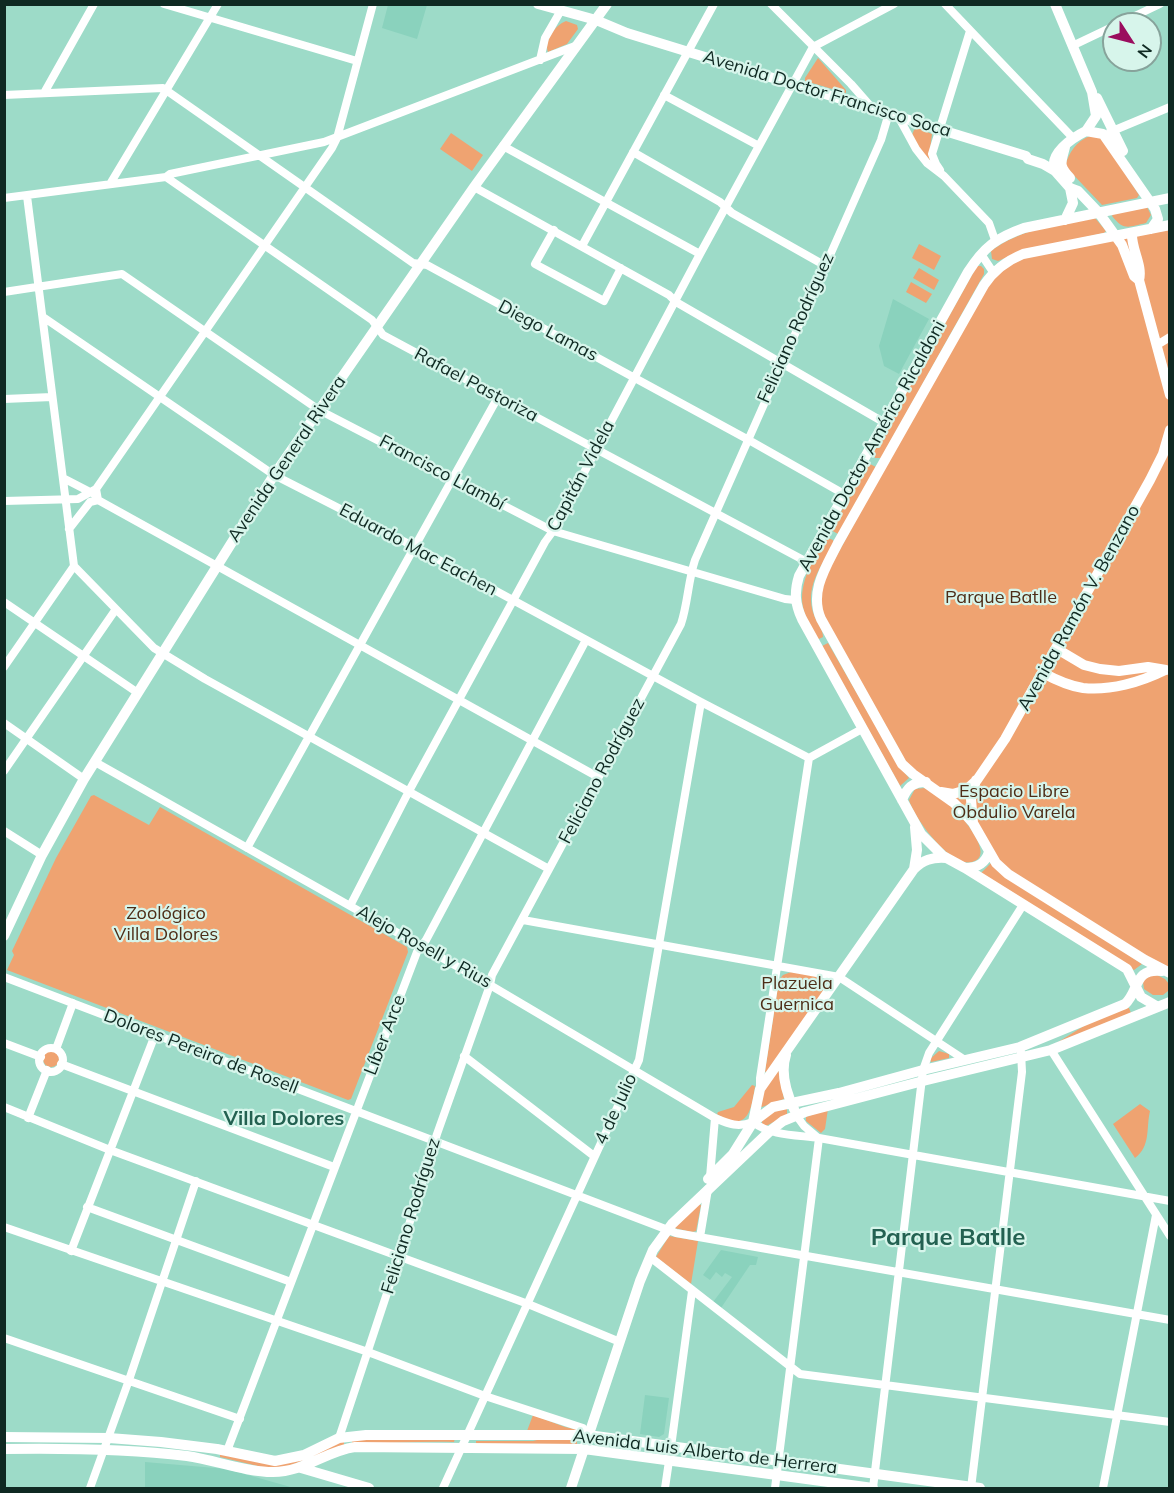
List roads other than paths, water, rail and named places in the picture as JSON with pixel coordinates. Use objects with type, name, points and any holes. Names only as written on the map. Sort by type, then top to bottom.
[{"type":"street","points":[[44,93],[94,4]]},
{"type":"street","points":[[164,4],[357,62]]},
{"type":"street","points":[[110,184],[218,4]]},
{"type":"street","points":[[4,501],[78,499],[94,491],[306,187],[337,138],[373,4]]},
{"type":"street","name":"Avenida Doctor Francisco Soca","points":[[538,4],[567,17],[593,23],[616,33],[622,30],[1026,156],[1055,171],[1099,213],[1116,236]]},
{"type":"street","points":[[607,4],[622,30]]},
{"type":"street","name":"Avenida General Rivera","points":[[4,936],[42,855],[84,779],[274,475],[474,187],[607,4]]},
{"type":"street","points":[[582,246],[714,4]]},
{"type":"street","points":[[771,4],[873,109]]},
{"type":"street","points":[[813,47],[894,4]]},
{"type":"street","points":[[945,4],[1073,138]]},
{"type":"street","points":[[1055,4],[1092,92],[1096,116],[1086,130],[1073,138],[1054,156],[1055,171]]},
{"type":"street","points":[[1143,12],[1160,4]]},
{"type":"street","points":[[540,60],[545,38],[560,12]]},
{"type":"street","points":[[944,176],[932,154],[970,31]]},
{"type":"street","points":[[1072,46],[1102,32]]},
{"type":"street","points":[[4,198],[166,177],[170,174],[337,138],[575,46]]},
{"type":"street","name":"Capitán Videla","points":[[350,906],[409,791],[553,531],[813,47]]},
{"type":"street","points":[[4,95],[163,88],[167,90]]},
{"type":"street","name":"Diego Lamas","points":[[167,90],[413,263],[421,264],[634,378],[844,494]]},
{"type":"street","points":[[1092,92],[1098,99],[1108,133],[1129,162],[1131,171],[1152,202],[1158,219],[1151,229]]},
{"type":"street","points":[[664,95],[759,146]]},
{"type":"street","points":[[1086,130],[1108,133],[1170,107]]},
{"type":"street","points":[[893,115],[921,156],[944,176],[989,223],[995,240]]},
{"type":"street","name":"Feliciano Rodríguez","points":[[339,1438],[435,1140],[492,975],[685,613],[691,572],[715,514],[824,265],[893,115]]},
{"type":"street","points":[[503,146],[700,254]]},
{"type":"street","points":[[1065,147],[1061,159],[1062,168],[1077,185],[1074,189],[1073,203],[1065,220]]},
{"type":"street","points":[[633,152],[720,202],[732,213],[824,265]]},
{"type":"street","name":"Avenida Doctor Francisco Soca","points":[[1026,156],[1030,154],[1046,158],[1054,156]]},
{"type":"street","name":"Rafael Pastoriza","points":[[166,177],[372,320],[383,335],[807,562]]},
{"type":"street","points":[[474,187],[669,295],[676,302],[885,423]]},
{"type":"street","points":[[27,196],[74,566],[154,648],[163,654],[549,869]]},
{"type":"street","name":"Avenida Doctor Américo Ricaldoni","points":[[795,600],[799,576],[968,272],[981,254],[995,240],[1024,228],[1170,198]]},
{"type":"street","name":"Avenida Doctor Américo Ricaldoni","points":[[1168,974],[1015,879],[996,863],[973,823],[954,803],[902,764],[829,634],[817,610],[816,602],[820,579],[838,543],[993,272],[1023,254],[1170,225]]},
{"type":"street","points":[[554,230],[535,264],[603,301],[621,268]]},
{"type":"street","points":[[1132,233],[1132,245],[1140,274],[1139,280],[1168,375],[1170,395]]},
{"type":"street","points":[[1116,236],[1128,257],[1134,276],[1139,280]]},
{"type":"street","points":[[981,254],[993,272]]},
{"type":"street","name":"Francisco Llambí","points":[[39,286],[122,274],[320,410],[553,531],[795,600]]},
{"type":"street","points":[[4,292],[39,286]]},
{"type":"street","name":"Eduardo Mac Eachen","points":[[43,317],[274,475],[415,547],[809,758]]},
{"type":"street","points":[[1157,345],[1170,337]]},
{"type":"street","points":[[4,399],[52,397]]},
{"type":"street","points":[[247,848],[498,397]]},
{"type":"street","name":"Avenida Ramón V. Benzano","points":[[940,792],[958,794],[966,790],[976,780],[1011,730],[1154,474],[1170,430]]},
{"type":"street","points":[[868,453],[878,464],[884,463]]},
{"type":"street","points":[[63,478],[94,491],[98,500],[598,777]]},
{"type":"street","points":[[69,529],[90,502],[98,500]]},
{"type":"street","points":[[822,534],[831,534],[838,543]]},
{"type":"street","points":[[4,668],[74,566]]},
{"type":"street","points":[[795,600],[802,620],[915,827],[936,851],[1126,969],[1141,996],[1158,1007]]},
{"type":"street","points":[[4,602],[138,693]]},
{"type":"street","points":[[4,771],[116,609]]},
{"type":"street","points":[[814,642],[823,642],[829,634]]},
{"type":"street","name":"Líber Arce","points":[[227,1451],[417,952],[533,742],[586,640]]},
{"type":"street","points":[[1057,649],[1084,665],[1100,669],[1119,671],[1148,667],[1167,670]]},
{"type":"street","points":[[1044,673],[1067,684],[1091,688],[1147,679],[1167,670]]},
{"type":"street","name":"4 de Julio","points":[[443,1488],[639,1060],[701,702]]},
{"type":"street","points":[[4,723],[84,779]]},
{"type":"street","points":[[709,1183],[733,1154],[753,1122],[760,1089],[809,758],[862,729]]},
{"type":"street","name":"Alejo Rosell y Rius","points":[[95,762],[490,985],[715,1118],[739,1126],[753,1122]]},
{"type":"street","name":"Avenida Ramón V. Benzano","points":[[973,823],[971,799],[976,780]]},
{"type":"street","points":[[902,800],[911,785],[926,782]]},
{"type":"street","points":[[914,869],[917,850],[915,827]]},
{"type":"street","points":[[4,831],[42,855]]},
{"type":"street","points":[[965,868],[981,865],[989,852]]},
{"type":"street","points":[[760,1089],[914,869],[927,860],[946,858]]},
{"type":"street","points":[[873,1488],[912,1155],[926,1059],[1023,905]]},
{"type":"street","points":[[523,920],[839,977],[965,1060]]},
{"type":"street","points":[[753,1122],[773,1107],[1021,1052],[1086,1020],[1125,1004],[1131,998],[1142,976],[1148,971],[1168,974]]},
{"type":"street","name":"Dolores Pereira de Rosell","points":[[4,977],[663,1228],[700,1237],[995,1291],[1170,1320]]},
{"type":"street","points":[[640,1281],[639,1275],[648,1248],[663,1228],[709,1183],[770,1131],[796,1115],[965,1060],[1051,1050],[1170,1002]]},
{"type":"street","points":[[56,1049],[73,1003]]},
{"type":"street","points":[[1086,1020],[1078,1029],[1054,1041],[1050,1047],[1051,1050],[1170,1236]]},
{"type":"street","points":[[71,1251],[154,1035]]},
{"type":"street","points":[[4,1043],[41,1056]]},
{"type":"street","points":[[49,1047],[56,1049],[62,1054],[60,1066],[55,1072],[40,1067],[41,1056],[49,1047]]},
{"type":"street","points":[[974,1488],[982,1399],[1010,1172],[1021,1052]]},
{"type":"street","points":[[787,1053],[784,1072],[791,1103],[804,1126],[819,1138]]},
{"type":"street","points":[[464,1056],[594,1156]]},
{"type":"street","points":[[60,1066],[133,1090],[334,1167]]},
{"type":"street","points":[[28,1118],[47,1070]]},
{"type":"street","points":[[4,1107],[110,1149],[528,1304],[620,1342]]},
{"type":"street","points":[[700,1237],[709,1183],[715,1118]]},
{"type":"street","points":[[753,1122],[760,1128],[770,1131],[1170,1201]]},
{"type":"street","points":[[775,1488],[819,1138]]},
{"type":"street","points":[[90,1488],[196,1181]]},
{"type":"street","points":[[87,1208],[291,1282]]},
{"type":"street","points":[[1103,1488],[1156,1215]]},
{"type":"street","points":[[4,1227],[485,1396],[583,1428],[588,1436]]},
{"type":"street","points":[[571,1488],[640,1281],[663,1228]]},
{"type":"street","points":[[650,1257],[800,1374],[1170,1422]]},
{"type":"street","points":[[671,1447],[692,1291]]},
{"type":"street","points":[[4,1338],[240,1419]]},
{"type":"street","name":"Avenida Luis Alberto de Herrera","points":[[4,1437],[109,1438],[161,1442],[227,1451],[267,1460],[283,1460],[304,1455],[339,1438],[395,1434],[588,1436],[974,1488]]},
{"type":"street","name":"Avenida Luis Alberto de Herrera","points":[[4,1449],[147,1452],[191,1457],[272,1472],[301,1468],[337,1452],[355,1447],[584,1449],[873,1488]]},
{"type":"street","points":[[665,1488],[669,1461]]},
{"type":"street","points":[[301,1468],[369,1488]]},
{"type":"district","name":"Villa Dolores","points":[[284,1119]]},
{"type":"district","name":"Parque Batlle","points":[[948,1238]]},
{"type":"park label","name":"Espacio Libre Obdulio Varela","points":[[1014,802]]},
{"type":"park label","name":"Zoológico Villa Dolores","points":[[166,924]]},
{"type":"park label","name":"Plazuela Guernica","points":[[797,994]]}]
